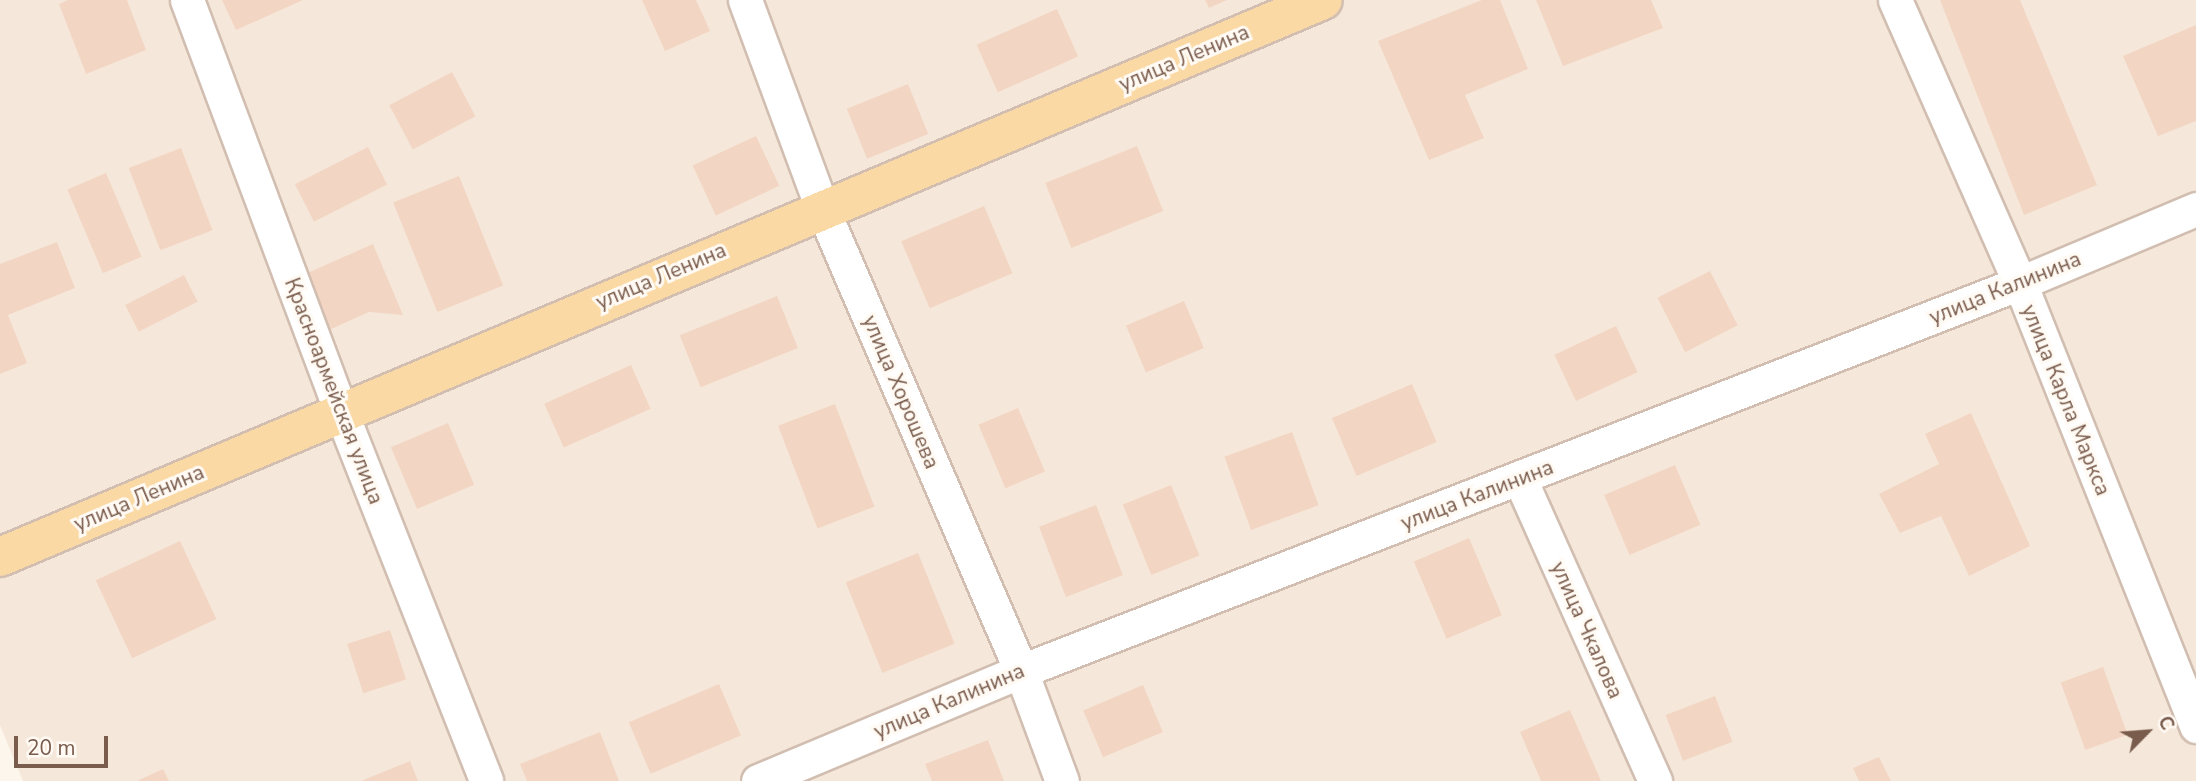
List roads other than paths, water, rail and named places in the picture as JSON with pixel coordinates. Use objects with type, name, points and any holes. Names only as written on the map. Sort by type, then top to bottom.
[{"type":"main road","name":"улица Ленина","points":[[0,557],[822,208],[1323,0]]},
{"type":"street","name":"Красноармейская улица","points":[[187,0],[341,412],[486,781]]},
{"type":"street","name":"улица Хорошева","points":[[745,0],[822,208],[1021,671],[1062,781]]},
{"type":"street","name":"улица Карла Маркса","points":[[1895,0],[2020,283],[2196,726]]},
{"type":"street","name":"улица Калинина","points":[[758,781],[1021,671],[2020,283],[2196,209]]},
{"type":"street","name":"улица Чкалова","points":[[1520,479],[1655,781]]}]
